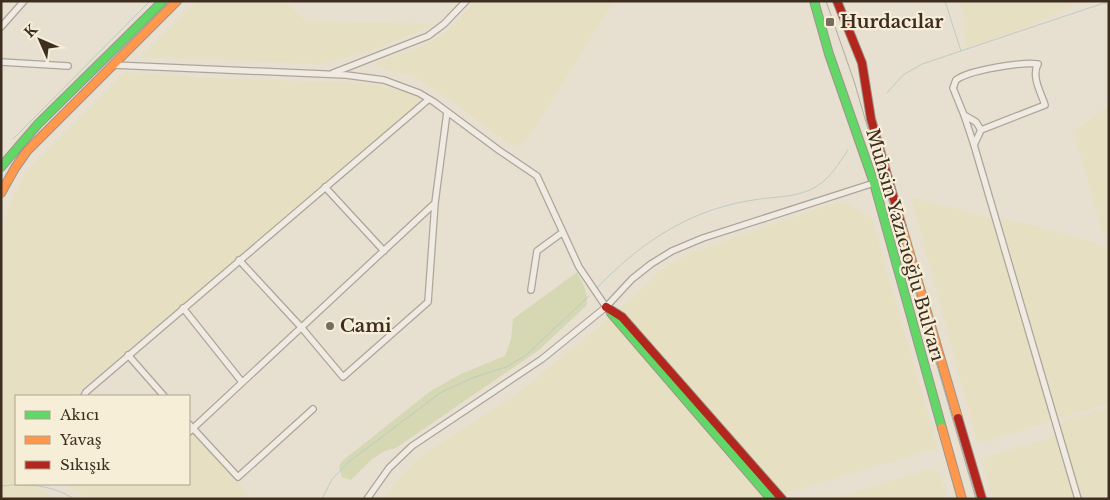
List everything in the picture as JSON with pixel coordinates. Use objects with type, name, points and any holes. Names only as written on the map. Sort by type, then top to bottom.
[{"type":"main road","points":[[1,166],[54,108],[163,1]]},
{"type":"main road","points":[[1,193],[12,173],[28,152],[177,1]]},
{"type":"main road","name":"Muhsin Yazıcıoğlu Bulvarı","points":[[814,1],[874,183],[962,499]]},
{"type":"main road","name":"Muhsin Yazıcıoğlu Bulvarı","points":[[836,1],[858,49],[871,119],[982,499]]},
{"type":"main road","points":[[606,307],[771,499]]},
{"type":"main road","points":[[606,307],[622,317],[782,499]]},
{"type":"street","points":[[1,27],[24,1]]},
{"type":"street","points":[[331,74],[428,36],[444,24],[466,1]]},
{"type":"street","points":[[1,62],[68,66]]},
{"type":"street","points":[[974,145],[981,130],[1045,104],[1035,75],[1035,69],[1038,64],[1015,64],[971,73],[957,78],[953,88],[974,145],[1078,499]]},
{"type":"street","points":[[113,65],[360,76],[393,82],[410,89],[429,99],[537,176],[579,267],[606,307]]},
{"type":"street","points":[[84,395],[128,355],[429,99]]},
{"type":"street","points":[[239,260],[301,327],[343,377],[428,302],[436,203],[447,112]]},
{"type":"street","points":[[964,115],[972,119],[981,130]]},
{"type":"street","points":[[367,499],[389,468],[412,446],[542,359],[606,307],[641,271],[661,257],[702,238],[874,183]]},
{"type":"street","points":[[325,187],[384,251]]},
{"type":"street","points":[[313,409],[238,477],[190,428],[436,203]]},
{"type":"street","points":[[531,290],[537,251],[563,232]]},
{"type":"street","points":[[183,308],[242,382]]},
{"type":"street","points":[[128,355],[163,395]]},
{"type":"shaded area","points":[[198,1],[285,1],[304,20],[435,24],[374,50],[321,64],[140,57]]},
{"type":"shaded area","points":[[475,1],[614,1],[529,137],[519,145],[510,145],[450,100],[413,76],[375,65],[376,62],[412,51],[439,37]]},
{"type":"shaded area","points":[[959,1],[1082,1],[1023,29],[966,48],[963,12]]},
{"type":"shaded area","points":[[125,72],[209,78],[363,83],[407,92],[417,96],[420,102],[419,106],[77,393],[78,395],[15,395],[15,485],[31,485],[59,499],[1,499],[1,241],[6,213],[27,171]]},
{"type":"shaded area","points":[[1109,105],[1109,234],[1102,232],[1074,132]]},
{"type":"shaded area","points":[[911,197],[990,218],[995,221],[1055,416],[1051,421],[978,444]]},
{"type":"shaded area","points":[[835,203],[849,204],[872,219],[938,448],[767,499],[384,499],[405,471],[422,455],[529,384],[592,333],[667,266],[690,253]]},
{"type":"shaded area","points":[[1000,218],[1037,226],[1109,247],[1109,403],[1062,418],[1058,415]]},
{"type":"shaded area","points":[[1109,407],[1109,499],[993,499],[982,458],[1057,436],[1060,432],[1061,424],[1066,420]]},
{"type":"shaded area","points":[[192,432],[236,480],[247,494],[247,499],[90,499],[65,485],[190,485],[190,434]]},
{"type":"shaded area","points":[[933,468],[939,472],[948,499],[830,499]]},
{"type":"green space","points":[[577,272],[586,293],[586,306],[539,350],[396,448],[385,451],[372,459],[351,480],[342,477],[339,467],[342,461],[432,390],[461,374],[505,356],[511,339],[513,319]]},
{"type":"waterway","points":[[13,139],[150,1]]},
{"type":"waterway","points":[[945,1],[961,51]]},
{"type":"waterway","points":[[887,93],[903,75],[922,64],[1104,3],[1109,5]]},
{"type":"waterway","points":[[596,289],[635,253],[679,224],[712,210],[730,205],[794,195],[818,186],[828,177],[848,150]]},
{"type":"waterway","points":[[322,499],[332,479],[350,461],[440,393],[472,378],[506,367],[525,356],[589,296]]},
{"type":"waterway","points":[[1,486],[39,486],[58,491],[74,499]]},
{"type":"tram line","points":[[826,1],[854,81],[976,499]]},
{"type":"traffic: fast","points":[[1,167],[38,124],[163,1]]},
{"type":"traffic: fast","points":[[814,1],[829,54],[874,183],[942,428]]},
{"type":"traffic: fast","points":[[611,313],[771,499]]},
{"type":"traffic: slow","points":[[1,193],[27,151],[177,1]]},
{"type":"traffic: slow","points":[[902,227],[958,418]]},
{"type":"traffic: slow","points":[[942,428],[962,499]]},
{"type":"traffic: jam","points":[[837,1],[862,63],[871,119],[902,227]]},
{"type":"traffic: jam","points":[[606,307],[622,317],[782,499]]},
{"type":"traffic: jam","points":[[958,418],[982,499]]},
{"type":"place","name":"Hurdacılar","points":[[830,22]]},
{"type":"place","name":"Cami","points":[[330,326]]}]
